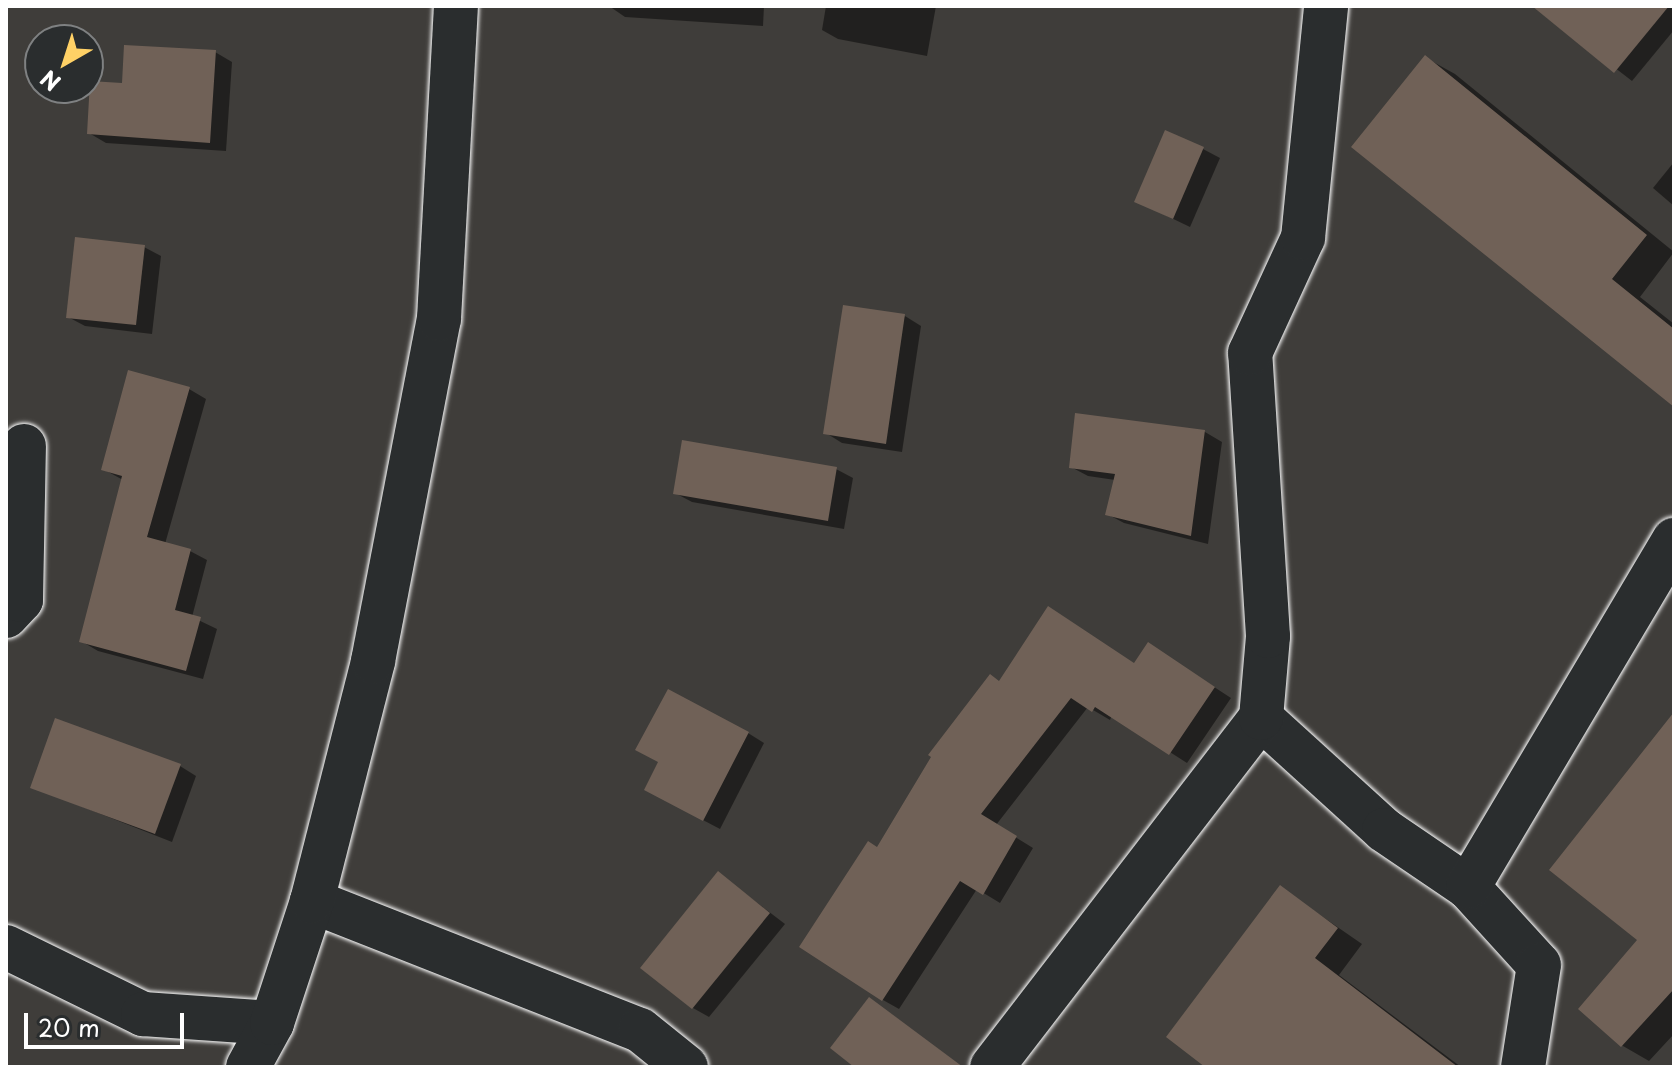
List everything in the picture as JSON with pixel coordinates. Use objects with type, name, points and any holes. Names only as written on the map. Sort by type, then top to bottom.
[{"type":"street","points":[[248,1067],[272,1023],[312,901],[373,661],[439,319],[456,6]]},
{"type":"street","points":[[992,1067],[1261,718],[1268,636],[1250,353],[1303,238],[1326,6]]},
{"type":"street","points":[[6,616],[21,600],[24,446]]},
{"type":"street","points":[[1468,887],[1674,540]]},
{"type":"street","points":[[1261,718],[1384,830],[1468,887],[1539,965],[1523,1067]]},
{"type":"street","points":[[312,901],[640,1030],[686,1067]]},
{"type":"street","points":[[6,947],[143,1014],[272,1023]]},
{"type":"building","points":[[1532,6],[1669,6],[1614,73]]},
{"type":"building","points":[[124,45],[216,50],[210,143],[87,134],[89,104],[104,104],[104,82],[122,83]]},
{"type":"building","points":[[1425,55],[1647,235],[1612,279],[1674,329],[1674,407],[1351,147]]},
{"type":"building","points":[[1165,130],[1204,147],[1173,219],[1134,202]]},
{"type":"building","points":[[75,237],[145,245],[136,325],[66,318]]},
{"type":"building","points":[[843,305],[905,314],[886,444],[823,434]]},
{"type":"building","points":[[128,370],[190,387],[147,537],[191,549],[175,610],[201,617],[186,671],[79,642],[122,476],[101,470]]},
{"type":"building","points":[[1075,413],[1205,430],[1191,536],[1105,515],[1115,474],[1069,468]]},
{"type":"building","points":[[682,440],[837,467],[828,521],[673,494]]},
{"type":"building","points":[[1048,606],[1134,663],[1148,642],[1215,687],[1169,755],[1095,707],[1092,712],[1071,698],[981,814],[1017,836],[983,895],[960,881],[882,1001],[799,947],[868,841],[877,847],[931,757],[928,755],[990,674],[999,681]]},
{"type":"building","points":[[668,689],[749,732],[703,821],[644,790],[658,762],[635,750]]},
{"type":"building","points":[[1674,712],[1674,989],[1621,1047],[1578,1009],[1637,940],[1549,870]]},
{"type":"building","points":[[55,718],[181,764],[155,834],[30,788]]},
{"type":"building","points":[[718,871],[770,913],[692,1009],[640,968]]},
{"type":"building","points":[[1280,885],[1338,928],[1315,958],[1458,1067],[1205,1067],[1166,1037]]},
{"type":"building","points":[[869,997],[963,1067],[854,1067],[830,1048]]}]
